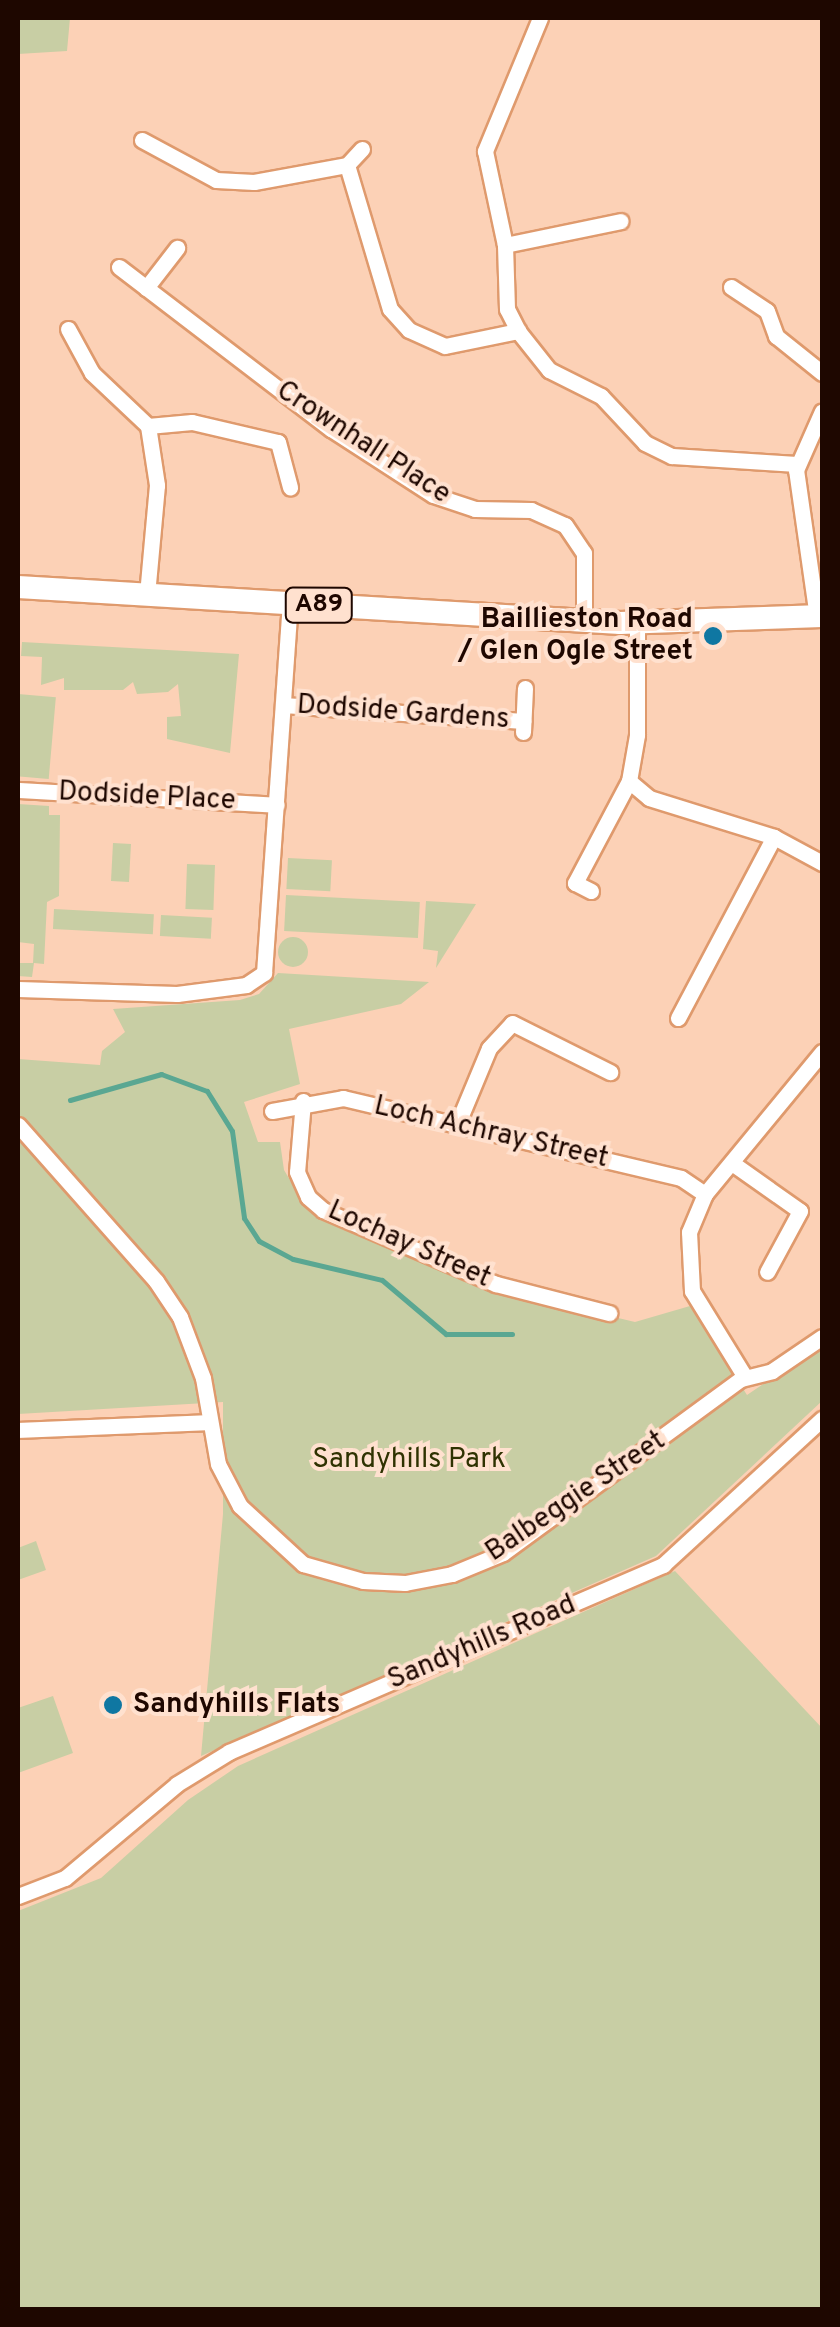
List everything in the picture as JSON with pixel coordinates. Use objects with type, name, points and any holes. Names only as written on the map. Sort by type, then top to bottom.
[{"type":"main road","name":"A89","points":[[18,588],[629,623],[820,617]]},
{"type":"street","points":[[540,18],[485,150],[505,244],[507,308],[518,332],[549,370],[601,396],[645,443],[672,456],[797,464]]},
{"type":"street","points":[[142,140],[216,180],[254,182],[347,165],[362,149]]},
{"type":"street","points":[[347,165],[390,309],[409,330],[446,346],[518,332]]},
{"type":"street","points":[[505,244],[621,221]]},
{"type":"street","points":[[146,288],[177,248]]},
{"type":"street","name":"Crownhall Place","points":[[119,267],[331,429],[433,494],[476,509],[531,510],[565,525],[586,563],[584,621]]},
{"type":"street","points":[[731,288],[767,311],[776,336],[822,373]]},
{"type":"street","points":[[68,330],[92,373],[148,426],[156,485],[148,594]]},
{"type":"street","points":[[820,617],[797,464],[822,411]]},
{"type":"street","points":[[148,426],[192,422],[278,442],[290,487]]},
{"type":"street","points":[[18,988],[164,994],[258,980],[268,962],[290,603]]},
{"type":"street","points":[[591,891],[575,883],[628,781],[638,734],[629,623]]},
{"type":"street","name":"Dodside Gardens","points":[[283,706],[523,727],[526,688]]},
{"type":"street","points":[[628,781],[648,798],[774,837],[822,863]]},
{"type":"street","name":"Dodside Place","points":[[18,790],[277,805]]},
{"type":"street","points":[[678,1018],[774,837]]},
{"type":"street","points":[[457,1125],[489,1048],[512,1023],[610,1072]]},
{"type":"street","points":[[744,1377],[695,1298],[688,1274],[689,1232],[705,1194],[822,1052]]},
{"type":"street","name":"Loch Achray Street","points":[[272,1111],[303,1101],[342,1098],[681,1178],[705,1194]]},
{"type":"street","name":"Lochay Street","points":[[303,1101],[297,1172],[308,1197],[323,1210],[496,1284],[608,1313]]},
{"type":"street","name":"Balbeggie Street","points":[[18,1125],[172,1304],[196,1352],[224,1482],[269,1537],[303,1564],[362,1582],[404,1583],[452,1574],[503,1552],[744,1377],[772,1371],[822,1336]]},
{"type":"street","points":[[732,1163],[800,1211],[767,1272]]},
{"type":"street","name":"Sandyhills Road","points":[[18,1896],[65,1878],[178,1784],[229,1752],[663,1566],[822,1419]]},
{"type":"street","points":[[18,1430],[210,1422]]},
{"type":"green space","points":[[18,18],[70,18],[67,51],[18,54]]},
{"type":"green space","points":[[22,642],[239,654],[230,753],[167,739],[167,717],[181,716],[178,684],[168,692],[137,694],[133,682],[123,690],[64,690],[64,678],[41,685],[42,657],[21,656]]},
{"type":"green space","points":[[18,694],[56,697],[49,779],[18,776]]},
{"type":"green space","points":[[18,804],[49,806],[49,815],[60,815],[59,896],[47,902],[44,964],[34,963],[32,977],[18,976],[18,963],[33,963],[34,944],[18,942]]},
{"type":"green space","points":[[113,843],[131,844],[129,882],[111,881]]},
{"type":"green space","points":[[288,858],[332,860],[330,891],[286,889]]},
{"type":"green space","points":[[187,864],[215,865],[213,910],[185,909]]},
{"type":"green space","points":[[286,895],[420,902],[418,938],[284,931]]},
{"type":"green space","points":[[426,901],[476,904],[436,968],[438,951],[423,949]]},
{"type":"green space","points":[[54,909],[154,914],[153,934],[53,929]]},
{"type":"green space","points":[[161,915],[212,918],[211,939],[160,936]]},
{"type":"green space","points":[[293,937],[307,946],[308,952],[299,966],[293,967],[279,958],[278,952],[287,938]]},
{"type":"green space","name":"Sandyhills Park","points":[[278,973],[429,982],[401,1004],[289,1029],[300,1084],[244,1102],[258,1142],[280,1142],[284,1170],[306,1207],[476,1284],[635,1322],[690,1306],[747,1395],[822,1344],[822,1401],[656,1556],[201,1756],[223,1514],[223,1402],[18,1414],[18,1059],[100,1065],[102,1051],[125,1032],[113,1009],[240,1000],[259,994]]},
{"type":"green space","points":[[36,1541],[46,1570],[18,1580],[18,1548]]},
{"type":"green space","points":[[675,1571],[822,1728],[822,2309],[18,2309],[18,1911],[101,1878],[188,1800],[238,1766]]},
{"type":"green space","points":[[53,1696],[73,1753],[18,1773],[18,1708]]},
{"type":"waterway","points":[[70,1100],[161,1074],[207,1091],[232,1131],[244,1218],[259,1241],[293,1259],[382,1280],[446,1334],[512,1334]]},
{"type":"place","name":"Baillieston Road / Glen Ogle Street","points":[[713,636]]},
{"type":"place","name":"Sandyhills Flats","points":[[113,1705]]}]
